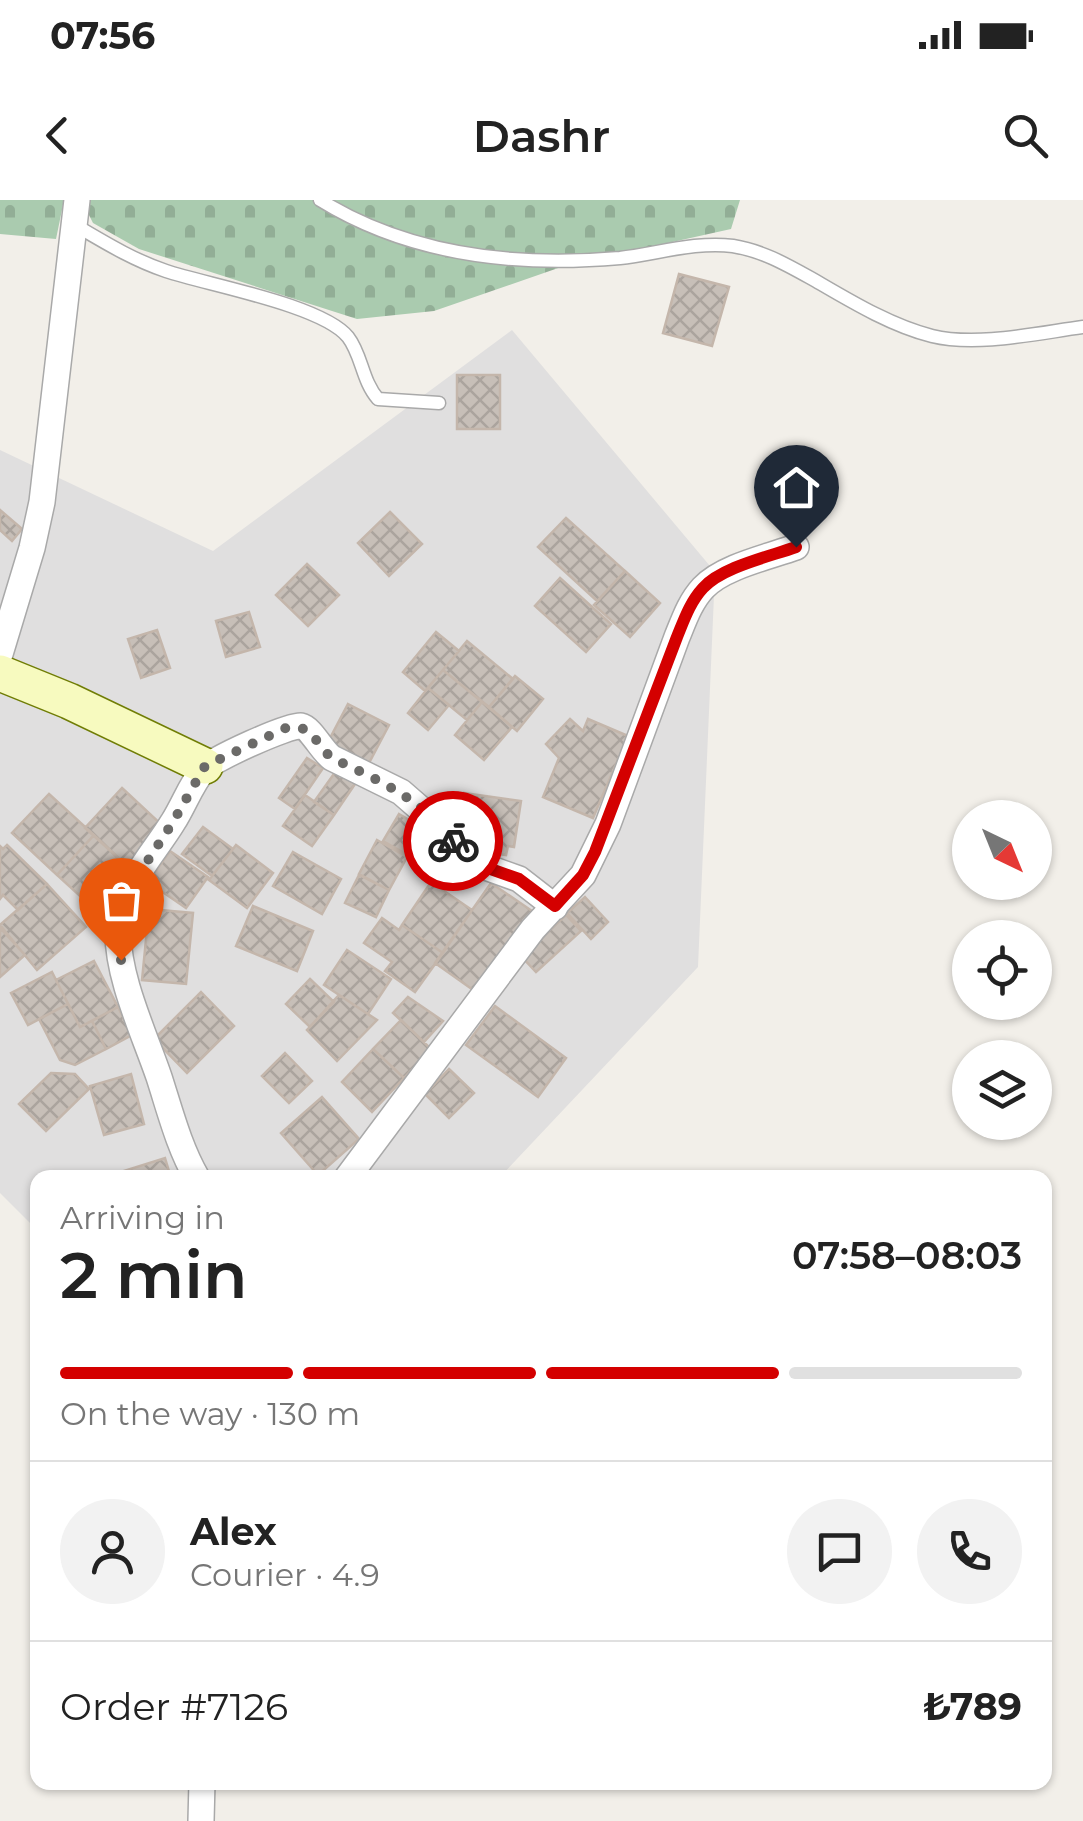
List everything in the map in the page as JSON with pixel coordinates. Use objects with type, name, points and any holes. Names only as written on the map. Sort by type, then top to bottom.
[{"type":"street","points":[[0,654],[42,502],[75,212]]},
{"type":"street","points":[[353,1170],[533,930],[583,875],[695,598],[722,574],[796,547]]},
{"type":"street","points":[[0,673],[69,701],[205,766]]},
{"type":"street","points":[[192,1170],[130,992],[118,930],[130,888],[205,766],[288,727],[301,726],[332,758],[401,792],[447,832],[468,861],[519,879],[555,906]]},
{"type":"street","points":[[202,1790],[202,1821]]},
{"type":"lane","points":[[320,200],[408,240],[482,257],[585,260],[699,247],[750,250],[776,259],[895,322],[934,336],[965,340],[999,338],[1083,327]]},
{"type":"lane","points":[[75,212],[141,262],[330,322],[348,338],[369,388],[378,399],[439,403]]},
{"type":"shaded area","points":[[512,330],[715,572],[698,967],[507,1170],[30,1170],[30,1223],[0,1193],[0,450],[213,551]]},
{"type":"green space","points":[[0,200],[64,200],[56,239],[0,234]]},
{"type":"green space","points":[[90,200],[740,200],[731,229],[564,266],[434,311],[357,319],[139,249],[93,223],[88,213]]},
{"type":"building","points":[[679,274],[729,287],[712,346],[663,333]]},
{"type":"building","points":[[457,375],[500,375],[500,429],[457,429]]},
{"type":"building","points":[[0,510],[22,529],[12,541],[0,530]]},
{"type":"building","points":[[390,512],[422,544],[389,576],[358,543]]},
{"type":"building","points":[[566,518],[625,571],[597,601],[538,547]]},
{"type":"building","points":[[307,564],[339,595],[308,626],[276,595]]},
{"type":"building","points":[[625,571],[660,603],[630,637],[594,605]]},
{"type":"building","points":[[560,578],[611,624],[586,652],[535,606]]},
{"type":"building","points":[[249,612],[260,647],[226,657],[216,621]]},
{"type":"building","points":[[157,630],[170,668],[141,678],[128,639]]},
{"type":"building","points":[[436,632],[459,651],[425,691],[403,672]]},
{"type":"building","points":[[467,641],[513,679],[489,707],[443,670]]},
{"type":"building","points":[[443,670],[482,702],[467,720],[428,688]]},
{"type":"building","points":[[515,676],[543,699],[517,731],[489,707]]},
{"type":"building","points":[[428,688],[449,705],[428,730],[408,713]]},
{"type":"building","points":[[482,702],[512,727],[484,760],[455,735]]},
{"type":"building","points":[[348,704],[389,725],[369,763],[328,742]]},
{"type":"building","points":[[570,719],[583,731],[588,719],[628,736],[593,818],[543,797],[559,758],[546,744]]},
{"type":"building","points":[[307,758],[323,768],[295,809],[279,798]]},
{"type":"building","points":[[336,771],[355,784],[334,815],[314,802]]},
{"type":"building","points":[[122,788],[164,827],[127,866],[85,828]]},
{"type":"building","points":[[464,793],[521,801],[514,847],[508,846],[506,855],[463,849],[457,839]]},
{"type":"building","points":[[49,794],[94,835],[57,875],[12,833]]},
{"type":"building","points":[[305,795],[334,815],[312,846],[283,826]]},
{"type":"building","points":[[399,814],[447,842],[431,868],[383,841]]},
{"type":"building","points":[[203,827],[233,849],[212,876],[182,854]]},
{"type":"building","points":[[94,835],[127,866],[91,906],[57,875]]},
{"type":"building","points":[[377,840],[407,857],[389,890],[359,874]]},
{"type":"building","points":[[7,845],[47,884],[18,910],[3,895],[0,899],[0,846],[3,849]]},
{"type":"building","points":[[236,845],[273,873],[247,908],[209,880]]},
{"type":"building","points":[[170,851],[208,877],[186,908],[148,882]]},
{"type":"building","points":[[293,852],[341,879],[322,914],[273,886]]},
{"type":"building","points":[[359,875],[389,890],[376,917],[345,903]]},
{"type":"building","points":[[431,882],[472,910],[443,953],[402,925]]},
{"type":"building","points":[[491,883],[532,911],[476,992],[435,963]]},
{"type":"building","points":[[47,884],[86,927],[37,970],[0,925]]},
{"type":"building","points":[[585,897],[608,922],[591,939],[567,913]]},
{"type":"building","points":[[253,906],[313,931],[297,971],[236,946]]},
{"type":"building","points":[[149,909],[193,913],[186,984],[142,980]]},
{"type":"building","points":[[566,915],[581,931],[536,972],[521,956]]},
{"type":"building","points":[[382,918],[399,930],[402,925],[443,953],[415,992],[385,971],[392,962],[364,943]]},
{"type":"building","points":[[0,928],[25,955],[0,977]]},
{"type":"building","points":[[347,950],[391,979],[368,1014],[324,985]]},
{"type":"building","points":[[94,961],[118,1007],[80,1027],[56,980]]},
{"type":"building","points":[[52,972],[68,1004],[28,1025],[11,993]]},
{"type":"building","points":[[310,979],[334,1002],[310,1027],[286,1004]]},
{"type":"building","points":[[201,992],[234,1026],[187,1073],[154,1039]]},
{"type":"building","points":[[339,995],[377,1020],[337,1061],[307,1030]]},
{"type":"building","points":[[408,997],[443,1021],[424,1042],[393,1013]]},
{"type":"building","points":[[68,1004],[80,1027],[92,1021],[106,1049],[75,1065],[60,1060],[39,1019]]},
{"type":"building","points":[[495,1006],[566,1058],[538,1097],[466,1045]]},
{"type":"building","points":[[118,1007],[132,1035],[106,1049],[92,1021]]},
{"type":"building","points":[[401,1020],[431,1049],[404,1078],[373,1049]]},
{"type":"building","points":[[373,1049],[404,1078],[372,1112],[342,1082]]},
{"type":"building","points":[[285,1053],[312,1081],[289,1103],[262,1076]]},
{"type":"building","points":[[449,1069],[474,1093],[449,1118],[425,1094]]},
{"type":"building","points":[[51,1073],[75,1074],[89,1089],[46,1131],[19,1104]]},
{"type":"building","points":[[131,1074],[144,1124],[104,1135],[90,1086]]},
{"type":"building","points":[[322,1097],[359,1139],[324,1170],[314,1170],[281,1133]]},
{"type":"building","points":[[165,1158],[169,1170],[127,1170]]},
{"type":"way so far","points":[[121,960],[118,930],[130,888],[205,766],[288,727],[301,726],[310,731],[323,752],[401,792],[453,841]]},
{"type":"route","points":[[453,841],[468,861],[519,879],[555,906],[583,875],[608,824],[677,637],[701,590],[722,574],[796,547]]}]
